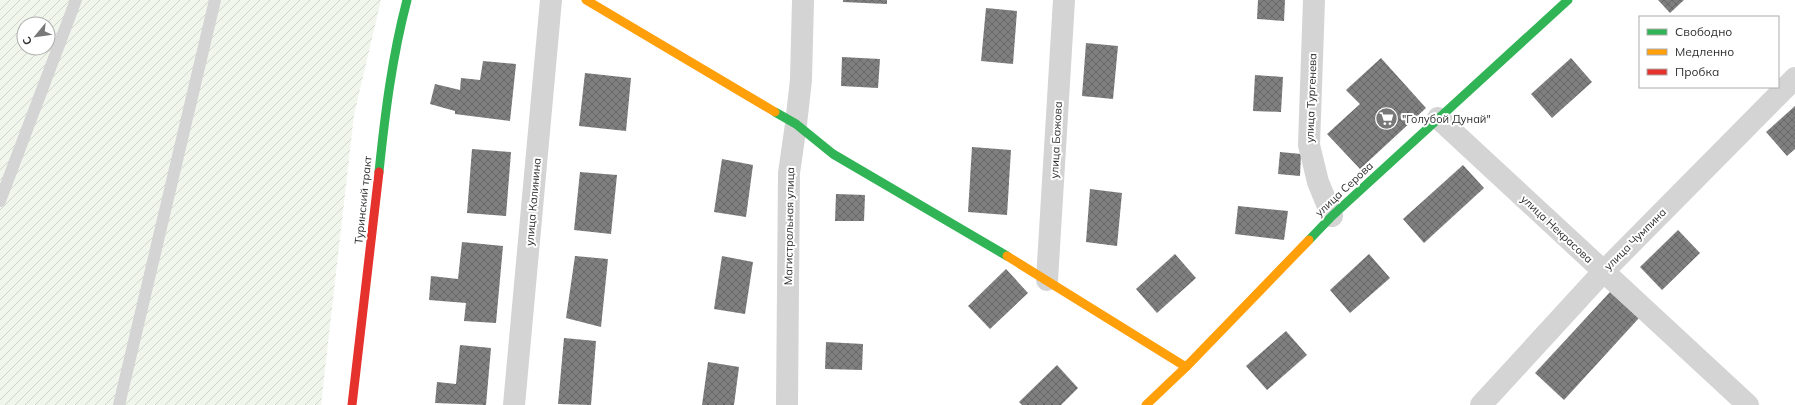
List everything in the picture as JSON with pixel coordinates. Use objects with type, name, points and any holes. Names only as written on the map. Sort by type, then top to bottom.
[{"type":"street","name":"Туринский тракт","points":[[352,405],[386,108],[398,34],[407,0]]},
{"type":"street","name":"улица Калинина","points":[[514,405],[552,0]]},
{"type":"street","points":[[586,0],[796,124],[833,154],[1047,280],[1186,367]]},
{"type":"street","name":"Магистральная улица","points":[[787,405],[789,172],[801,80],[803,0]]},
{"type":"street","name":"улица Бажова","points":[[1047,280],[1064,0]]},
{"type":"street","name":"улица Тургенева","points":[[1314,0],[1309,146],[1318,182],[1332,216]]},
{"type":"street","name":"улица Серова","points":[[1146,405],[1186,367],[1332,216],[1568,0]]},
{"type":"street","name":"улица Чумпина","points":[[1480,405],[1603,272],[1795,78]]},
{"type":"street","name":"улица Некрасова","points":[[1438,118],[1748,405]]},
{"type":"lane","points":[[0,201],[76,0]]},
{"type":"lane","points":[[119,405],[215,0]]},
{"type":"shaded area","points":[[0,0],[381,0],[354,115],[321,405],[0,405]]},
{"type":"building","points":[[843,0],[887,0],[887,4],[843,2]]},
{"type":"building","points":[[1258,0],[1285,0],[1284,21],[1257,19]]},
{"type":"building","points":[[1658,0],[1684,0],[1670,13]]},
{"type":"building","points":[[986,8],[1017,11],[1013,64],[981,61]]},
{"type":"building","points":[[1086,43],[1118,46],[1113,99],[1082,96]]},
{"type":"building","points":[[842,57],[880,59],[878,88],[841,86]]},
{"type":"building","points":[[1381,58],[1426,108],[1360,169],[1327,134],[1360,104],[1346,90]]},
{"type":"building","points":[[1571,58],[1592,82],[1552,118],[1531,94]]},
{"type":"building","points":[[483,61],[516,64],[510,121],[455,114],[455,111],[430,104],[435,84],[460,90],[461,78],[480,80]]},
{"type":"building","points":[[585,73],[631,78],[626,131],[579,126]]},
{"type":"building","points":[[1255,75],[1283,77],[1281,112],[1253,111]]},
{"type":"building","points":[[1795,106],[1795,149],[1787,156],[1766,132]]},
{"type":"building","points":[[972,147],[1011,150],[1007,215],[968,212]]},
{"type":"building","points":[[472,149],[511,152],[506,216],[467,213]]},
{"type":"building","points":[[1280,152],[1301,154],[1300,176],[1278,174]]},
{"type":"building","points":[[722,159],[753,165],[746,217],[714,212]]},
{"type":"building","points":[[1463,165],[1484,188],[1424,243],[1403,219]]},
{"type":"building","points":[[580,172],[617,175],[611,234],[574,230]]},
{"type":"building","points":[[1090,189],[1122,193],[1117,246],[1086,242]]},
{"type":"building","points":[[836,194],[865,195],[864,221],[835,221]]},
{"type":"building","points":[[1238,206],[1288,211],[1284,240],[1235,234]]},
{"type":"building","points":[[1678,230],[1700,253],[1662,290],[1640,267]]},
{"type":"building","points":[[462,242],[503,246],[496,323],[464,321],[466,303],[429,300],[431,276],[458,279]]},
{"type":"building","points":[[1175,254],[1196,278],[1157,313],[1136,289]]},
{"type":"building","points":[[1369,254],[1390,278],[1350,313],[1330,290]]},
{"type":"building","points":[[575,256],[608,259],[601,327],[566,318]]},
{"type":"building","points":[[722,256],[753,262],[745,314],[714,309]]},
{"type":"building","points":[[1006,269],[1028,293],[990,329],[968,306]]},
{"type":"building","points":[[1610,292],[1639,318],[1564,400],[1535,373]]},
{"type":"building","points":[[1286,331],[1307,355],[1267,390],[1246,366]]},
{"type":"building","points":[[564,338],[596,341],[591,405],[558,404]]},
{"type":"building","points":[[826,342],[863,344],[862,370],[825,369]]},
{"type":"building","points":[[460,345],[491,348],[486,405],[435,403],[437,382],[456,384]]},
{"type":"building","points":[[708,362],[739,367],[734,405],[702,405]]},
{"type":"building","points":[[1057,365],[1078,388],[1061,405],[1022,405],[1019,402]]},
{"type":"traffic: fast","points":[[379,172],[390,86],[397,43],[407,0]]},
{"type":"traffic: fast","points":[[1309,240],[1332,216],[1568,0]]},
{"type":"traffic: fast","points":[[775,112],[796,124],[833,154],[1007,256]]},
{"type":"traffic: slow","points":[[586,0],[775,112]]},
{"type":"traffic: slow","points":[[1146,405],[1186,367],[1309,240]]},
{"type":"traffic: slow","points":[[1007,256],[1186,367]]},
{"type":"traffic: jam","points":[[352,405],[379,172]]},
{"type":"place","name":"\"Голубой Дунай\"","points":[[1386,119]]}]
